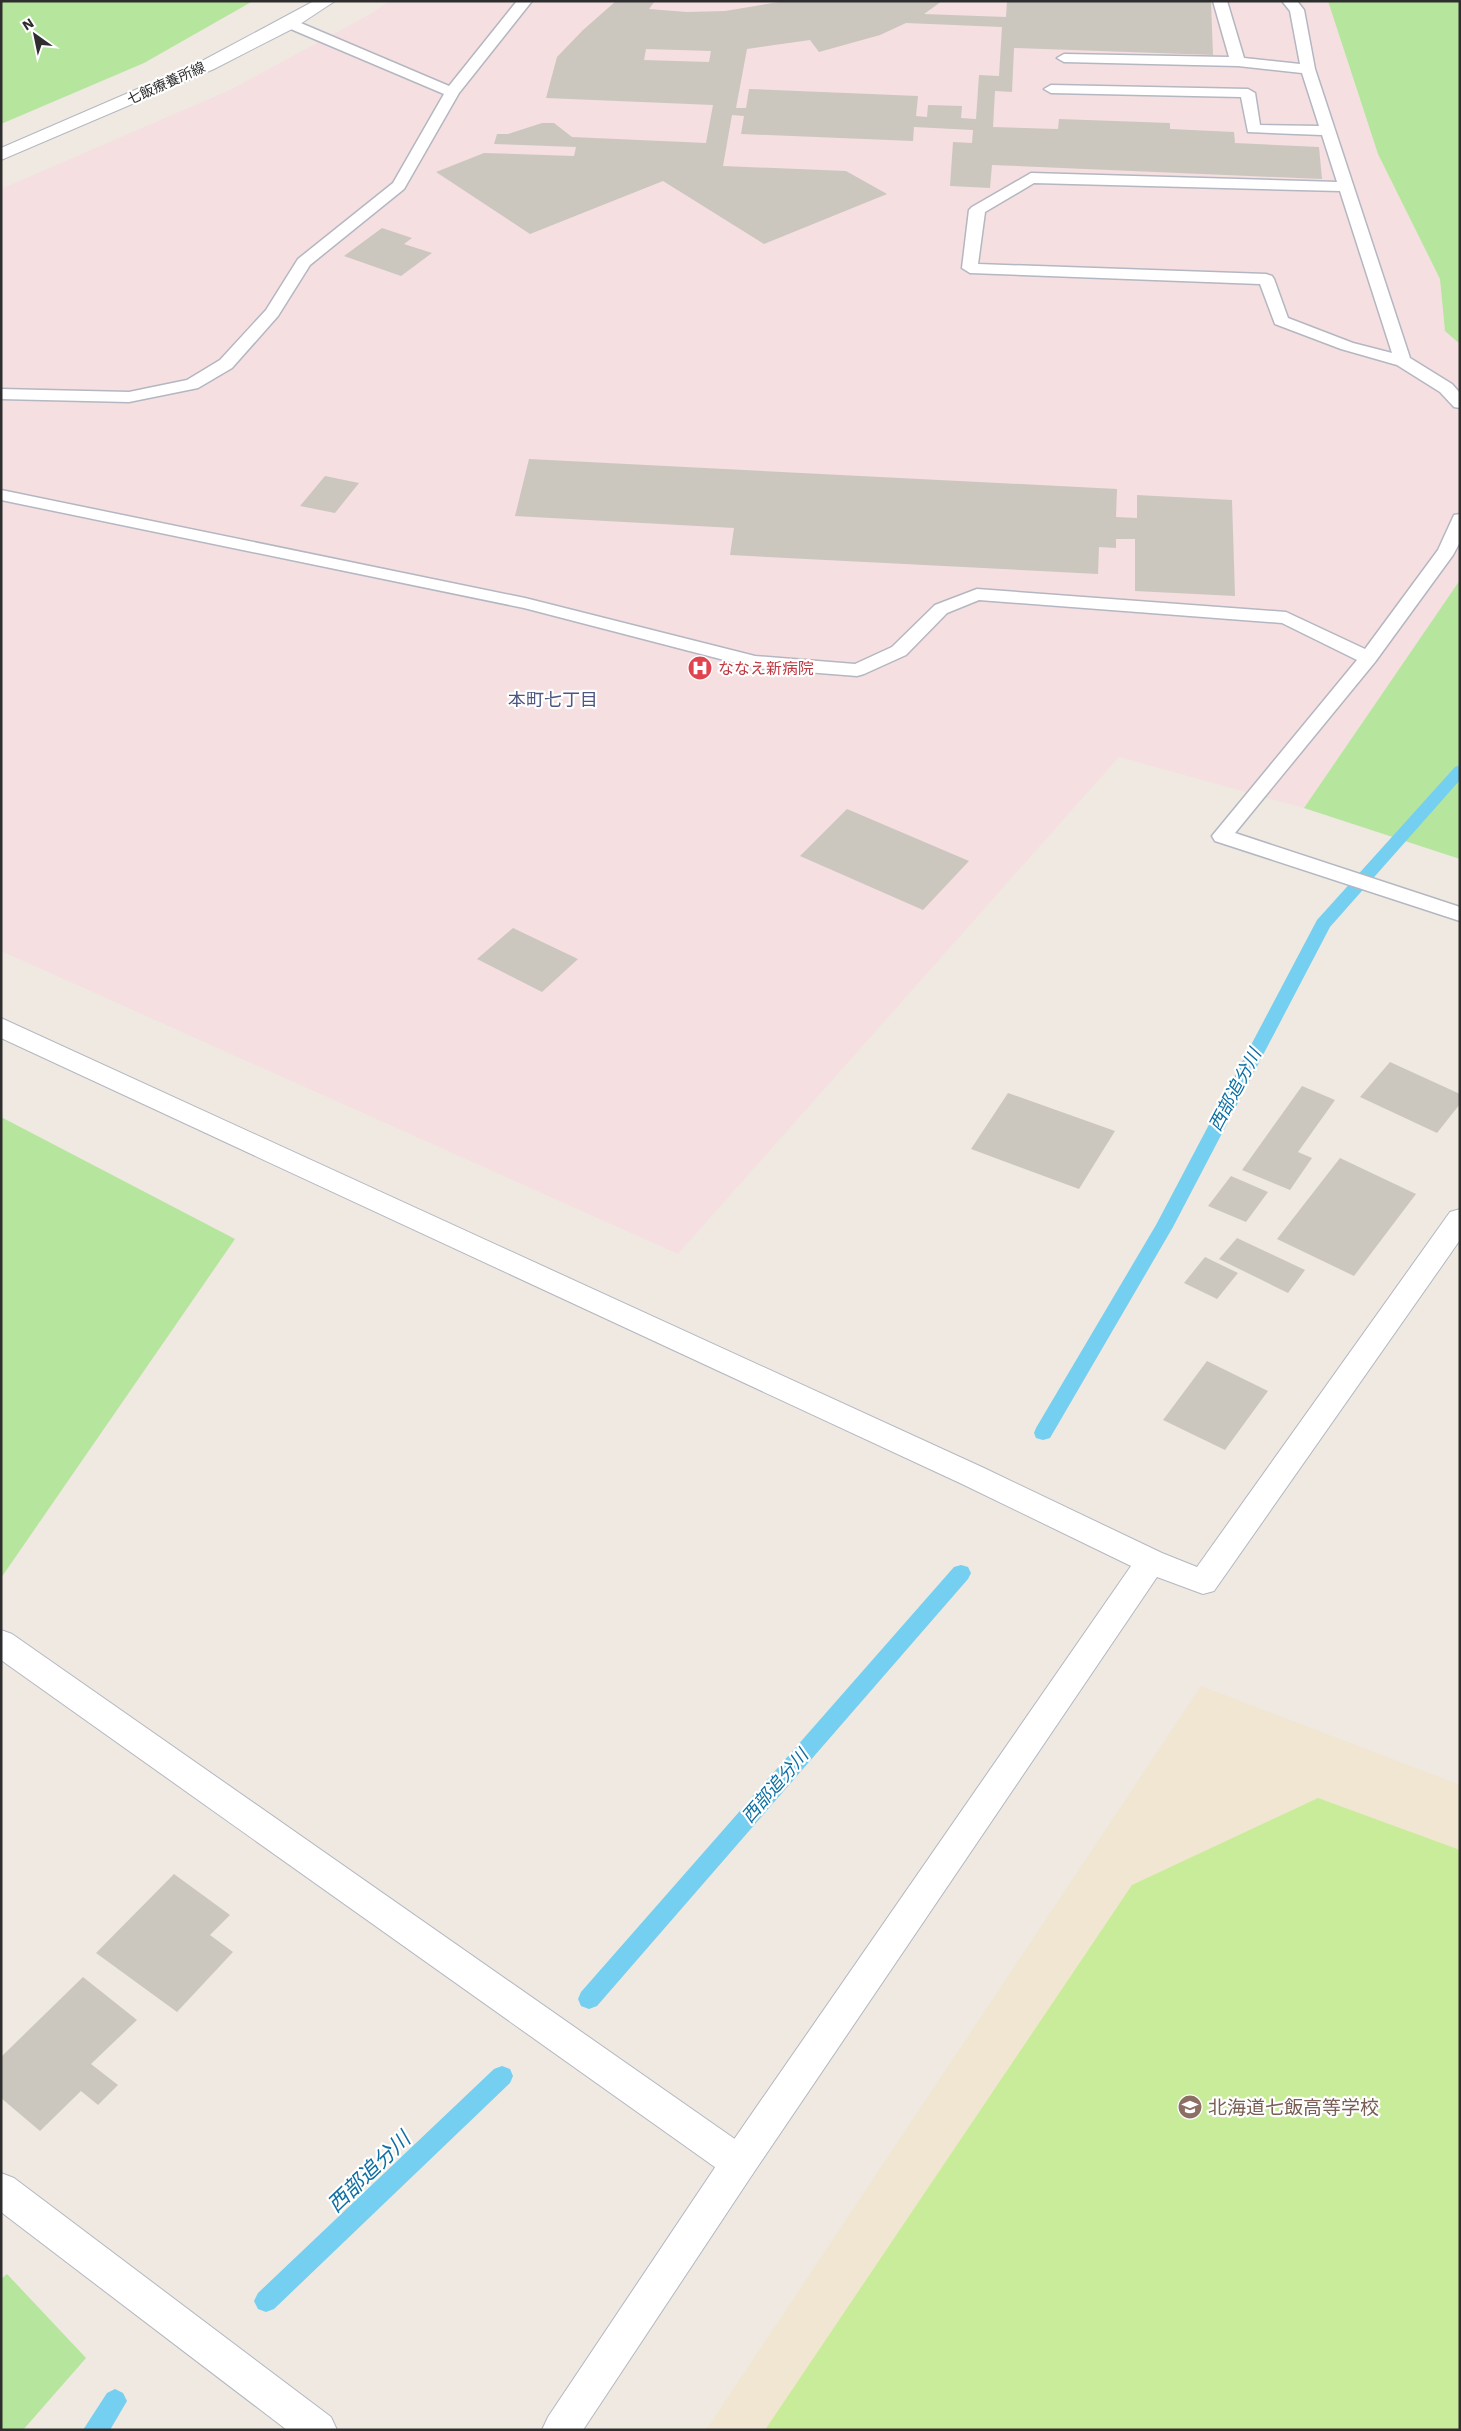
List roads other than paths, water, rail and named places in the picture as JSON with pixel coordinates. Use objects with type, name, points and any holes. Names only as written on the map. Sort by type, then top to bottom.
[{"type":"street","name":"七飯療養所線","points":[[1,155],[202,68],[291,24],[327,1]]},
{"type":"street","points":[[1,1027],[973,1476],[1151,1562],[1203,1582],[1460,1219]]},
{"type":"street","points":[[561,2430],[739,2163],[1151,1562]]},
{"type":"street","points":[[1,1644],[739,2163]]},
{"type":"street","points":[[1,2190],[318,2430]]},
{"type":"lane","points":[[1,394],[129,397],[192,384],[226,364],[272,313],[304,262],[399,186],[452,92],[525,1]]},
{"type":"lane","points":[[1220,1],[1238,62]]},
{"type":"lane","points":[[1289,1],[1297,10],[1308,69],[1403,361]]},
{"type":"lane","points":[[291,24],[452,92]]},
{"type":"lane","points":[[1064,58],[1238,62],[1308,69]]},
{"type":"lane","points":[[1129,60],[1132,91]]},
{"type":"lane","points":[[1051,89],[1248,93],[1253,129],[1328,131]]},
{"type":"lane","points":[[1345,186],[1031,178],[977,210],[970,268],[1266,279],[1281,321],[1347,346],[1403,361],[1446,388],[1460,403]]},
{"type":"lane","points":[[1,495],[525,603],[755,662],[857,670],[899,651],[941,609],[977,594],[1286,618],[1368,658]]},
{"type":"lane","points":[[1460,519],[1447,551],[1368,658],[1222,836],[1460,914]]},
{"type":"waterway","name":"西部追分川","points":[[1043,1433],[1164,1227],[1323,924],[1460,770]]},
{"type":"waterway","name":"西部追分川","points":[[589,1999],[961,1573]]},
{"type":"waterway","name":"西部追分川","points":[[266,2301],[502,2076]]},
{"type":"waterway","name":"西部追分川","points":[[95,2430],[115,2401]]},
{"type":"place","name":"ななえ新病院","points":[[700,668]]},
{"type":"place","name":"北海道七飯高等学校","points":[[1190,2107]]},
{"type":"district","name":"本町七丁目","points":[[553,700]]}]
